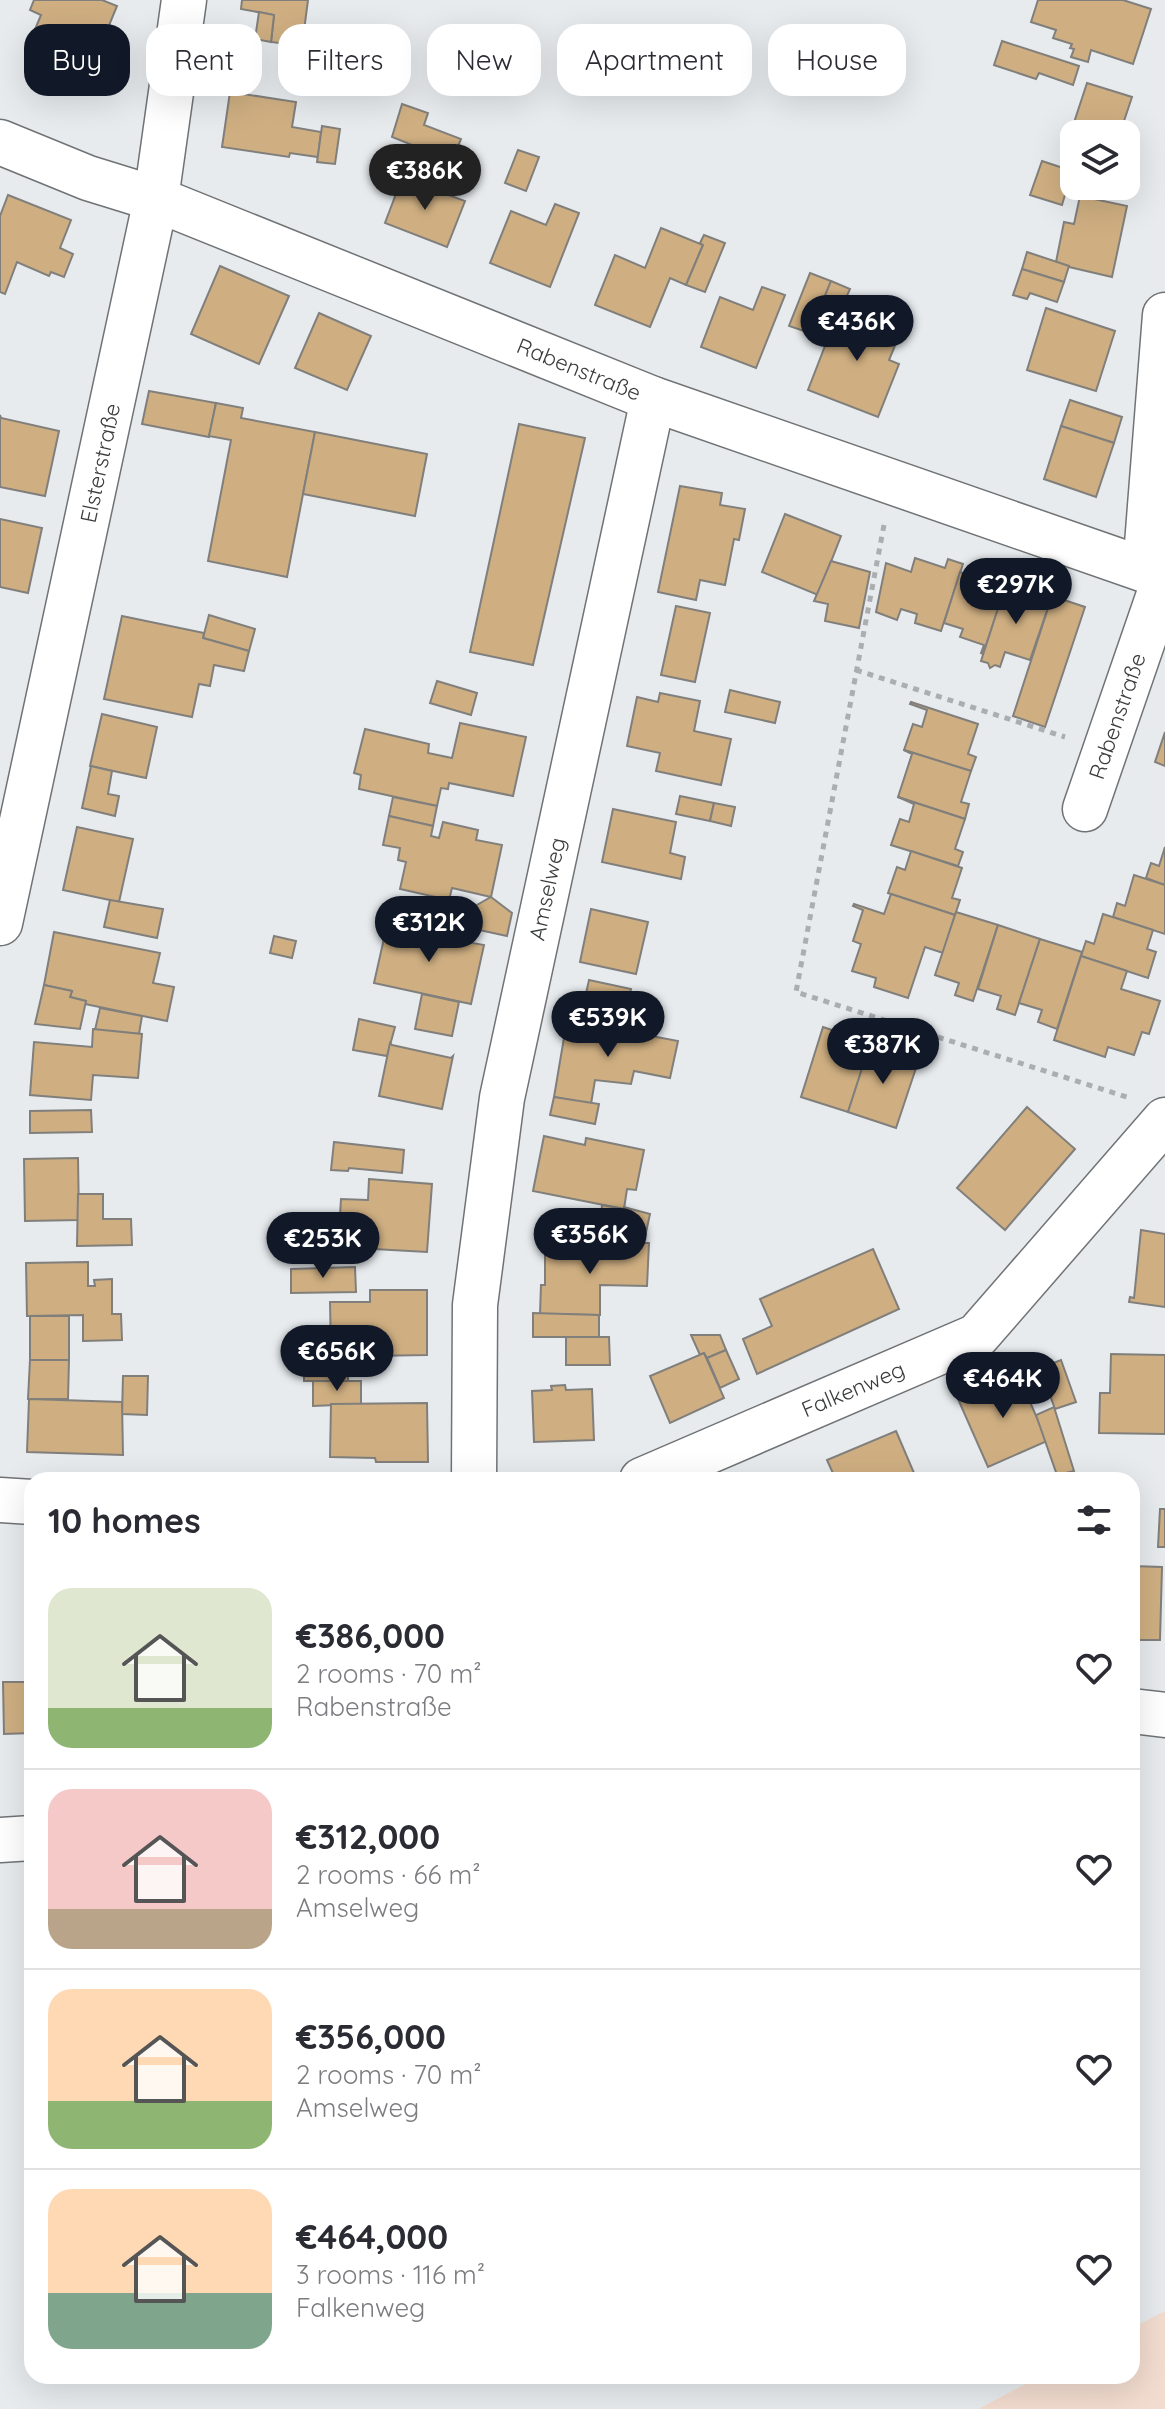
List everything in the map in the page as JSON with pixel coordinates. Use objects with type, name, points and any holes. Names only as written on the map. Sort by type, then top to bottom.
[{"type":"street","name":"Elsterstraße","points":[[0,923],[156,199],[184,0]]},
{"type":"street","name":"Rabenstraße","points":[[0,142],[88,178],[156,199],[653,399],[1158,575],[1085,809]]},
{"type":"street","points":[[1158,575],[1165,315]]},
{"type":"street","name":"Amselweg","points":[[474,1472],[475,1305],[502,1098],[653,399]]},
{"type":"street","name":"Falkenweg","points":[[661,1472],[977,1336],[1150,1110]]},
{"type":"street","points":[[0,1500],[24,1502]]},
{"type":"street","points":[[1140,1712],[1165,1715]]},
{"type":"street","points":[[0,1840],[24,1838]]},
{"type":"path","points":[[892,482],[796,992],[1150,1110]]},
{"type":"path","points":[[856,670],[1105,751]]},
{"type":"shaded area","points":[[1165,2311],[1165,2409],[978,2409],[1026,2384],[1140,2384],[1140,2324]]},
{"type":"building","points":[[34,0],[102,0],[117,6],[110,24],[37,24],[41,15],[30,10]]},
{"type":"building","points":[[242,0],[308,0],[305,24],[278,24],[278,43],[271,42],[274,15],[241,9]]},
{"type":"building","points":[[1038,0],[1123,0],[1151,9],[1133,64],[1091,50],[1088,62],[1071,57],[1072,44],[1053,38],[1056,30],[1031,22]]},
{"type":"building","points":[[259,12],[274,15],[271,42],[262,40],[262,24],[257,24]]},
{"type":"building","points":[[1002,41],[1079,66],[1073,85],[1039,73],[1036,79],[994,65]]},
{"type":"building","points":[[1087,83],[1132,97],[1124,120],[1075,120]]},
{"type":"building","points":[[229,96],[256,96],[296,102],[292,127],[321,132],[318,157],[290,153],[289,157],[222,147]]},
{"type":"building","points":[[402,104],[428,113],[424,125],[461,139],[452,161],[392,137]]},
{"type":"building","points":[[322,126],[340,129],[335,164],[317,162]]},
{"type":"building","points":[[518,150],[539,157],[526,191],[505,183]]},
{"type":"building","points":[[1042,161],[1060,167],[1062,205],[1030,195]]},
{"type":"building","points":[[402,178],[465,201],[447,247],[385,223]]},
{"type":"building","points":[[8,195],[71,220],[60,248],[73,254],[64,277],[51,272],[49,276],[17,262],[5,294],[0,292],[0,216]]},
{"type":"building","points":[[1079,200],[1099,200],[1127,206],[1112,277],[1056,262],[1064,222],[1074,224]]},
{"type":"building","points":[[555,204],[579,213],[550,287],[490,263],[511,211],[546,225]]},
{"type":"building","points":[[661,228],[703,245],[686,285],[670,278],[650,327],[595,305],[615,255],[645,268]]},
{"type":"building","points":[[704,235],[725,243],[705,292],[686,285],[703,245],[700,243]]},
{"type":"building","points":[[1027,252],[1069,266],[1064,282],[1022,269]]},
{"type":"building","points":[[220,266],[289,296],[259,364],[191,334]]},
{"type":"building","points":[[1022,269],[1064,282],[1057,302],[1030,293],[1027,299],[1013,295]]},
{"type":"building","points":[[810,273],[831,281],[810,333],[789,326]]},
{"type":"building","points":[[831,281],[850,289],[827,340],[810,333]]},
{"type":"building","points":[[762,287],[785,295],[756,368],[701,347],[720,297],[753,310]]},
{"type":"building","points":[[840,307],[901,331],[889,360],[899,364],[878,417],[808,390]]},
{"type":"building","points":[[1046,308],[1115,331],[1096,391],[1027,370]]},
{"type":"building","points":[[319,313],[371,336],[347,390],[295,368]]},
{"type":"building","points":[[149,391],[216,403],[209,437],[142,424]]},
{"type":"building","points":[[1070,400],[1122,417],[1114,443],[1061,426]]},
{"type":"building","points":[[216,403],[243,408],[241,418],[315,432],[287,577],[208,561],[231,440],[209,436]]},
{"type":"building","points":[[0,415],[1,418],[59,431],[45,496],[0,487]]},
{"type":"building","points":[[519,424],[585,438],[533,665],[470,652]]},
{"type":"building","points":[[1061,426],[1114,443],[1096,497],[1044,479]]},
{"type":"building","points":[[315,432],[427,454],[415,516],[303,494]]},
{"type":"building","points":[[680,486],[722,493],[720,505],[745,509],[739,540],[734,539],[725,585],[700,580],[696,600],[658,592]]},
{"type":"building","points":[[785,514],[841,536],[818,595],[762,572]]},
{"type":"building","points":[[0,519],[42,528],[28,593],[0,587]]},
{"type":"building","points":[[915,558],[945,568],[948,559],[963,564],[941,631],[915,623],[917,614],[901,609],[897,620],[876,612],[886,563],[911,572]]},
{"type":"building","points":[[831,561],[870,572],[859,628],[825,621],[828,604],[814,601]]},
{"type":"building","points":[[960,572],[990,582],[993,574],[1008,579],[983,654],[984,645],[960,637],[963,629],[944,623]]},
{"type":"building","points":[[1005,587],[1035,597],[1038,588],[1053,593],[1030,660],[1005,652],[1000,667],[995,665],[990,668],[988,663],[981,661]]},
{"type":"building","points":[[1052,596],[1085,607],[1045,727],[1013,716]]},
{"type":"building","points":[[676,606],[710,613],[695,682],[661,675]]},
{"type":"building","points":[[209,615],[255,629],[249,651],[203,638]]},
{"type":"building","points":[[122,616],[204,633],[203,638],[249,651],[244,671],[214,665],[210,686],[199,684],[192,717],[104,699]]},
{"type":"building","points":[[437,681],[477,693],[471,715],[430,703]]},
{"type":"building","points":[[730,690],[780,702],[775,723],[725,712]]},
{"type":"building","points":[[660,693],[700,701],[694,731],[731,739],[721,785],[656,771],[660,753],[627,746],[637,697],[658,702]]},
{"type":"building","points":[[911,702],[978,724],[968,754],[976,757],[971,771],[904,750],[913,724],[922,727],[927,710]]},
{"type":"building","points":[[102,714],[157,727],[146,778],[90,766]]},
{"type":"building","points":[[460,723],[526,737],[513,796],[449,783],[448,789],[441,788],[437,806],[359,789],[361,775],[354,773],[365,729],[429,744],[428,753],[452,758]]},
{"type":"building","points":[[1165,732],[1165,766],[1155,762]]},
{"type":"building","points":[[904,750],[971,771],[961,802],[969,804],[965,819],[898,797],[912,754]]},
{"type":"building","points":[[91,766],[112,771],[108,794],[119,796],[115,816],[82,808]]},
{"type":"building","points":[[680,796],[714,803],[710,821],[676,814]]},
{"type":"building","points":[[393,797],[437,806],[433,826],[389,816]]},
{"type":"building","points":[[898,797],[965,819],[955,849],[963,852],[958,866],[891,845],[900,819],[909,822],[914,804]]},
{"type":"building","points":[[714,803],[735,807],[731,826],[710,821]]},
{"type":"building","points":[[613,809],[676,822],[670,853],[685,857],[681,879],[602,862]]},
{"type":"building","points":[[389,816],[433,826],[431,836],[439,838],[443,822],[478,830],[476,840],[502,845],[491,897],[452,888],[449,900],[400,889],[406,862],[398,860],[400,848],[383,845]]},
{"type":"building","points":[[77,827],[133,839],[119,902],[63,890]]},
{"type":"building","points":[[1165,847],[1165,885],[1146,878],[1151,863],[1159,866]]},
{"type":"building","points":[[911,851],[962,868],[952,898],[960,900],[955,915],[888,893],[897,867],[905,870]]},
{"type":"building","points":[[1134,875],[1165,885],[1165,934],[1113,917],[1117,903],[1125,906]]},
{"type":"building","points":[[891,894],[955,915],[943,953],[925,947],[908,998],[874,987],[876,978],[852,971],[861,944],[853,941],[863,910],[854,904],[884,914]]},
{"type":"building","points":[[491,897],[512,913],[507,936],[438,921],[444,900],[475,906]]},
{"type":"building","points":[[110,900],[163,909],[157,938],[104,927]]},
{"type":"building","points":[[591,909],[648,922],[636,974],[580,962]]},
{"type":"building","points":[[956,912],[998,925],[973,1001],[955,995],[959,983],[935,975]]},
{"type":"building","points":[[1103,914],[1153,930],[1147,949],[1156,952],[1148,978],[1081,956],[1086,941],[1094,944]]},
{"type":"building","points":[[387,925],[444,937],[446,929],[458,931],[456,940],[484,945],[471,1004],[374,983]]},
{"type":"building","points":[[998,925],[1040,939],[1015,1015],[997,1009],[1001,996],[978,989]]},
{"type":"building","points":[[54,932],[160,953],[153,983],[174,987],[167,1021],[85,1004],[86,1001],[70,997],[72,991],[44,985]]},
{"type":"building","points":[[274,936],[296,941],[292,958],[270,953]]},
{"type":"building","points":[[1040,939],[1082,952],[1057,1029],[1038,1022],[1042,1010],[1019,1003]]},
{"type":"building","points":[[1081,956],[1127,971],[1121,989],[1160,1001],[1149,1034],[1142,1032],[1134,1055],[1108,1047],[1105,1057],[1054,1040]]},
{"type":"building","points":[[589,980],[631,989],[626,1016],[583,1007]]},
{"type":"building","points":[[44,985],[72,991],[70,997],[86,1001],[80,1029],[35,1024]]},
{"type":"building","points":[[422,994],[459,1002],[452,1036],[415,1029]]},
{"type":"building","points":[[100,1008],[142,1016],[139,1034],[95,1030]]},
{"type":"building","points":[[359,1019],[395,1027],[387,1056],[353,1050]]},
{"type":"building","points":[[567,1020],[678,1041],[670,1078],[634,1071],[631,1084],[595,1080],[591,1104],[554,1097]]},
{"type":"building","points":[[823,1027],[869,1047],[848,1112],[801,1097]]},
{"type":"building","points":[[93,1029],[142,1034],[138,1078],[93,1075],[91,1100],[30,1095],[34,1042],[92,1047]]},
{"type":"building","points":[[390,1043],[453,1056],[442,1109],[379,1096]]},
{"type":"building","points":[[869,1047],[919,1059],[896,1128],[848,1112]]},
{"type":"building","points":[[554,1097],[599,1104],[595,1124],[550,1115]]},
{"type":"building","points":[[1027,1107],[1075,1149],[1005,1230],[957,1188]]},
{"type":"building","points":[[91,1110],[92,1132],[30,1133],[30,1111]]},
{"type":"building","points":[[544,1136],[585,1145],[586,1138],[644,1150],[636,1190],[627,1189],[624,1209],[533,1191]]},
{"type":"building","points":[[334,1142],[404,1150],[402,1173],[349,1168],[348,1171],[331,1170]]},
{"type":"building","points":[[78,1158],[79,1220],[25,1221],[24,1159]]},
{"type":"building","points":[[369,1179],[432,1184],[427,1252],[338,1247],[341,1199],[368,1200]]},
{"type":"building","points":[[78,1194],[103,1194],[103,1219],[131,1219],[132,1245],[77,1246]]},
{"type":"building","points":[[602,1205],[650,1214],[645,1237],[600,1232]]},
{"type":"building","points":[[1141,1230],[1165,1234],[1165,1307],[1129,1302],[1130,1297],[1134,1298]]},
{"type":"building","points":[[598,1242],[649,1243],[647,1286],[600,1285],[600,1315],[540,1314],[541,1285],[545,1285],[545,1250],[542,1248],[598,1249]]},
{"type":"building","points":[[873,1249],[899,1309],[757,1374],[743,1339],[772,1326],[760,1299]]},
{"type":"building","points":[[88,1262],[88,1286],[95,1286],[94,1280],[112,1279],[112,1314],[121,1314],[122,1340],[83,1341],[83,1315],[27,1316],[26,1263]]},
{"type":"building","points":[[355,1267],[356,1292],[291,1293],[291,1269]]},
{"type":"building","points":[[370,1290],[427,1290],[427,1355],[371,1356],[331,1352],[330,1302],[370,1302]]},
{"type":"building","points":[[533,1313],[599,1315],[599,1337],[533,1337]]},
{"type":"building","points":[[30,1316],[69,1316],[69,1360],[30,1360]]},
{"type":"building","points":[[691,1335],[720,1335],[726,1350],[707,1358],[704,1353],[700,1355]]},
{"type":"building","points":[[566,1337],[609,1337],[610,1365],[566,1365]]},
{"type":"building","points":[[726,1350],[739,1379],[720,1388],[707,1358]]},
{"type":"building","points":[[304,1353],[348,1354],[348,1381],[304,1381]]},
{"type":"building","points":[[704,1353],[724,1398],[670,1423],[650,1376]]},
{"type":"building","points":[[1111,1354],[1165,1355],[1165,1434],[1099,1433],[1100,1393],[1110,1393]]},
{"type":"building","points":[[30,1360],[69,1360],[68,1399],[28,1399]]},
{"type":"building","points":[[1061,1360],[1076,1402],[1055,1409],[1040,1368]]},
{"type":"building","points":[[1017,1372],[1047,1441],[988,1467],[958,1399]]},
{"type":"building","points":[[123,1376],[148,1376],[147,1415],[122,1414]]},
{"type":"building","points":[[313,1381],[361,1381],[361,1404],[313,1406]]},
{"type":"building","points":[[565,1385],[566,1390],[592,1389],[594,1440],[534,1442],[532,1391],[552,1390],[551,1386]]},
{"type":"building","points":[[29,1399],[122,1402],[123,1455],[27,1452]]},
{"type":"building","points":[[427,1403],[428,1462],[376,1462],[375,1458],[330,1457],[331,1404]]},
{"type":"building","points":[[1054,1407],[1074,1471],[1056,1472],[1036,1415]]},
{"type":"building","points":[[896,1431],[914,1472],[832,1472],[827,1460]]},
{"type":"building","points":[[1160,1509],[1165,1509],[1165,1547],[1158,1547]]},
{"type":"building","points":[[1140,1566],[1162,1567],[1160,1640],[1140,1640]]},
{"type":"building","points":[[3,1682],[24,1682],[24,1733],[4,1734]]}]
